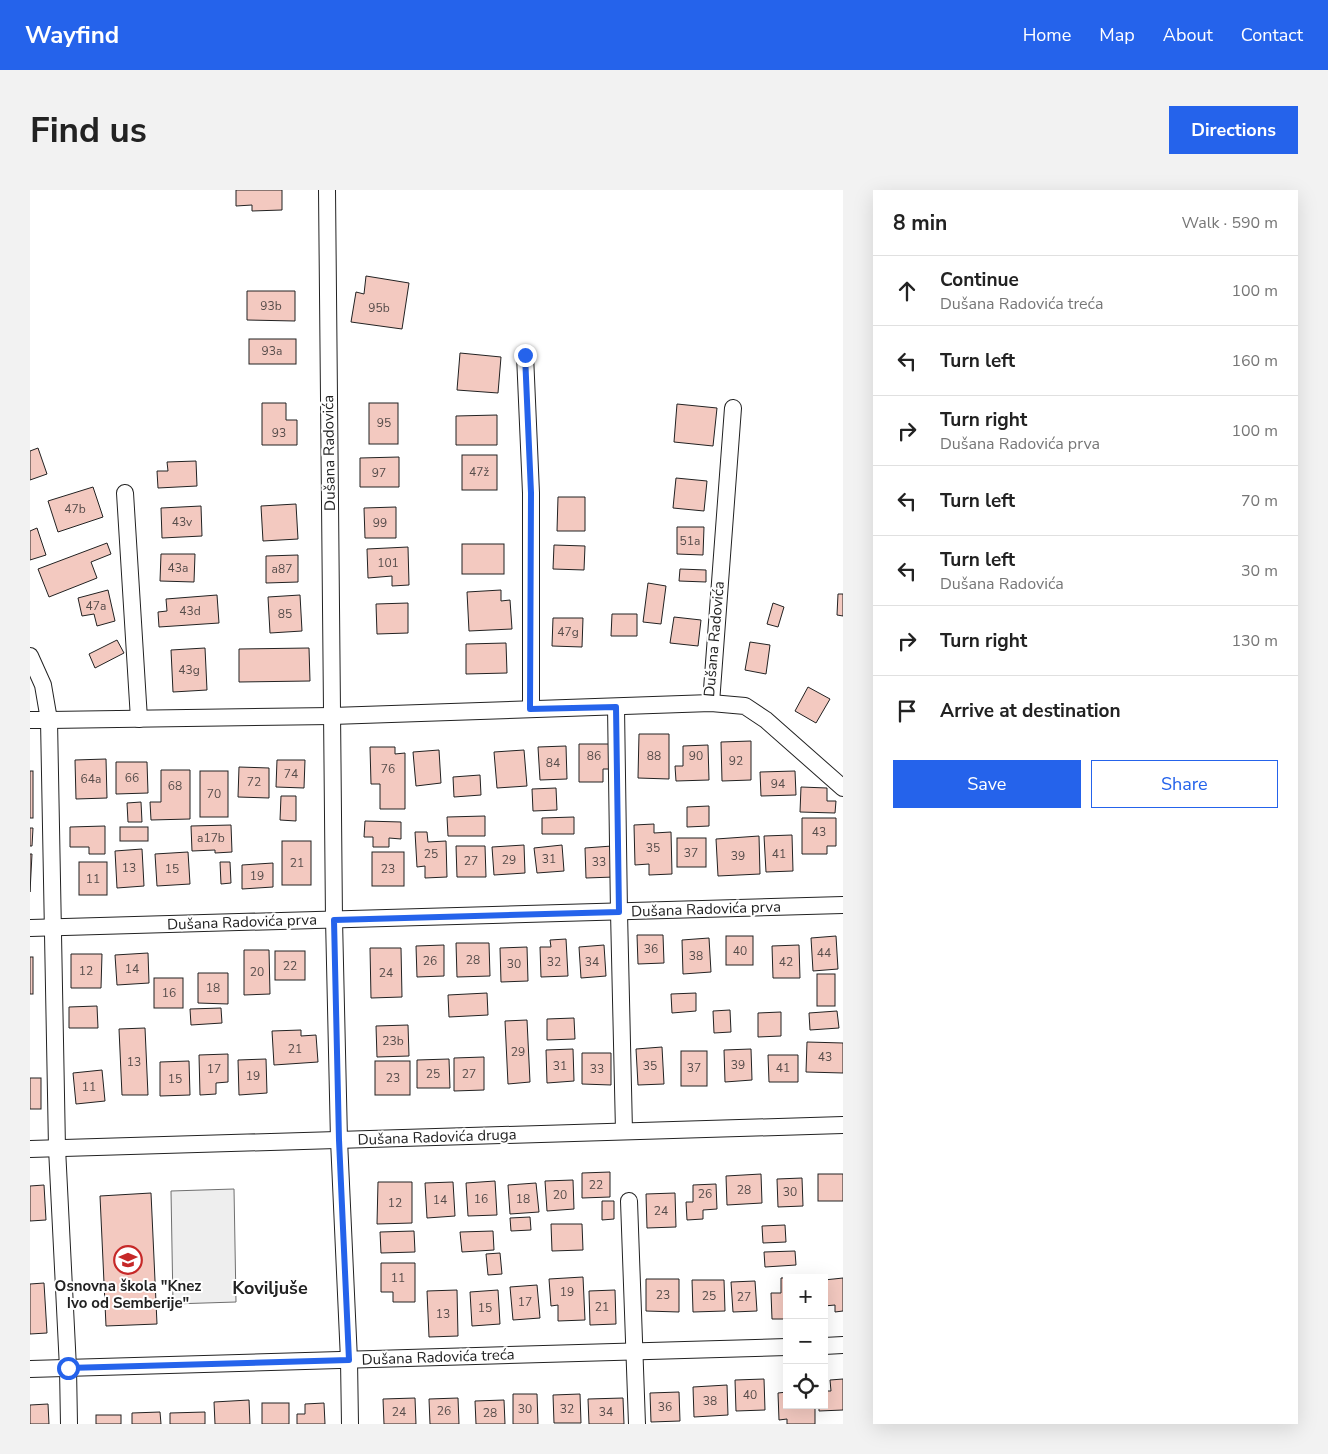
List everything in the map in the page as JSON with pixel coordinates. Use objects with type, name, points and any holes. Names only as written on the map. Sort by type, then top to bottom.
[{"type":"street","name":"Dušana Radovića","points":[[326,190],[332,716]]},
{"type":"street","points":[[525,355],[531,493],[530,709]]},
{"type":"street","name":"Dušana Radovića","points":[[30,720],[332,716],[711,703],[732,408]]},
{"type":"street","points":[[126,493],[139,719]]},
{"type":"street","points":[[30,656],[43,685],[49,720],[57,1148],[69,1424]]},
{"type":"street","points":[[711,703],[744,706],[766,720],[843,788]]},
{"type":"street","points":[[616,707],[624,1131]]},
{"type":"street","points":[[332,716],[339,1140],[350,1424]]},
{"type":"street","name":"Dušana Radovića prva","points":[[30,928],[843,905]]},
{"type":"street","name":"Dušana Radovića druga","points":[[30,1149],[843,1125]]},
{"type":"street","points":[[629,1201],[637,1424]]},
{"type":"street","points":[[828,1346],[843,1345]]},
{"type":"street","name":"Dušana Radovića treća","points":[[30,1369],[783,1347]]},
{"type":"shaded area","points":[[234,1189],[236,1302],[173,1304],[171,1191]]},
{"type":"building","points":[[236,190],[282,190],[282,210],[252,211],[252,205],[236,206]]},
{"type":"building","points":[[366,276],[409,283],[402,329],[351,322],[356,292],[364,294]]},
{"type":"building","points":[[247,291],[295,291],[295,321],[247,320]]},
{"type":"building","points":[[249,339],[296,339],[296,364],[249,364]]},
{"type":"building","points":[[460,353],[501,357],[498,393],[457,390]]},
{"type":"building","points":[[262,403],[286,403],[286,420],[297,420],[297,445],[262,445]]},
{"type":"building","points":[[369,403],[398,403],[398,444],[369,444]]},
{"type":"building","points":[[677,404],[717,408],[713,446],[674,442]]},
{"type":"building","points":[[497,415],[497,445],[456,445],[456,416]]},
{"type":"building","points":[[38,448],[47,474],[30,480],[30,451]]},
{"type":"building","points":[[462,455],[497,455],[497,490],[462,490]]},
{"type":"building","points":[[399,457],[399,487],[360,487],[360,458]]},
{"type":"building","points":[[196,461],[197,486],[158,488],[157,471],[168,471],[167,462]]},
{"type":"building","points":[[676,478],[707,481],[704,511],[673,508]]},
{"type":"building","points":[[93,487],[103,517],[58,532],[48,501]]},
{"type":"building","points":[[558,497],[585,497],[585,531],[557,531]]},
{"type":"building","points":[[296,504],[298,539],[263,541],[261,506]]},
{"type":"building","points":[[201,506],[202,536],[162,538],[161,508]]},
{"type":"building","points":[[396,507],[396,538],[365,538],[364,508]]},
{"type":"building","points":[[677,527],[704,527],[703,555],[677,554]]},
{"type":"building","points":[[37,528],[46,555],[30,560],[30,531]]},
{"type":"building","points":[[107,543],[111,554],[91,562],[97,578],[49,597],[38,569]]},
{"type":"building","points":[[462,544],[504,544],[504,574],[462,574]]},
{"type":"building","points":[[554,545],[585,546],[584,570],[553,569]]},
{"type":"building","points":[[408,547],[409,585],[392,586],[392,576],[368,578],[367,549]]},
{"type":"building","points":[[161,554],[195,554],[194,582],[160,581]]},
{"type":"building","points":[[298,555],[298,582],[266,583],[266,556]]},
{"type":"building","points":[[680,569],[706,570],[706,582],[679,581]]},
{"type":"building","points":[[648,583],[666,586],[661,624],[643,622]]},
{"type":"building","points":[[108,590],[115,621],[97,626],[94,614],[82,616],[78,598]]},
{"type":"building","points":[[501,590],[501,601],[510,600],[512,629],[469,631],[467,592]]},
{"type":"building","points":[[838,594],[843,594],[843,616],[837,615]]},
{"type":"building","points":[[217,595],[219,623],[159,627],[158,612],[167,611],[166,599]]},
{"type":"building","points":[[300,595],[302,631],[270,633],[268,597]]},
{"type":"building","points":[[408,603],[408,633],[377,634],[376,604]]},
{"type":"building","points":[[773,603],[784,607],[778,627],[767,624]]},
{"type":"building","points":[[612,614],[637,614],[637,636],[611,636]]},
{"type":"building","points":[[674,617],[701,620],[698,646],[670,643]]},
{"type":"building","points":[[553,618],[583,618],[582,647],[552,646]]},
{"type":"building","points":[[117,640],[124,653],[95,668],[89,654]]},
{"type":"building","points":[[750,642],[770,645],[766,674],[745,670]]},
{"type":"building","points":[[506,643],[507,673],[466,674],[466,644]]},
{"type":"building","points":[[205,648],[207,690],[173,692],[171,650]]},
{"type":"building","points":[[309,648],[310,681],[239,682],[239,649]]},
{"type":"building","points":[[808,687],[830,699],[816,723],[795,711]]},
{"type":"building","points":[[639,734],[669,734],[669,779],[638,778]]},
{"type":"building","points":[[751,741],[751,780],[722,781],[721,742]]},
{"type":"building","points":[[579,744],[609,744],[609,769],[603,769],[603,782],[579,782]]},
{"type":"building","points":[[708,745],[709,780],[676,781],[675,766],[683,766],[683,746]]},
{"type":"building","points":[[566,746],[567,779],[540,780],[538,747]]},
{"type":"building","points":[[370,747],[395,747],[395,754],[405,753],[405,809],[380,809],[380,784],[371,784]]},
{"type":"building","points":[[439,750],[441,783],[416,786],[413,752]]},
{"type":"building","points":[[524,750],[527,786],[497,788],[494,752]]},
{"type":"building","points":[[106,759],[107,798],[76,799],[75,760]]},
{"type":"building","points":[[277,760],[305,760],[304,788],[276,787]]},
{"type":"building","points":[[116,762],[147,762],[148,793],[116,794]]},
{"type":"building","points":[[239,767],[269,768],[269,798],[238,797]]},
{"type":"building","points":[[161,770],[190,770],[190,819],[151,820],[150,802],[161,802]]},
{"type":"building","points":[[30,771],[33,771],[33,818],[30,818]]},
{"type":"building","points":[[200,771],[228,771],[228,817],[200,817]]},
{"type":"building","points":[[795,771],[796,795],[761,796],[760,772]]},
{"type":"building","points":[[480,775],[481,795],[454,797],[453,777]]},
{"type":"building","points":[[801,787],[827,788],[827,801],[836,801],[835,813],[800,812]]},
{"type":"building","points":[[556,788],[557,810],[533,811],[532,789]]},
{"type":"building","points":[[281,796],[296,796],[296,821],[280,820]]},
{"type":"building","points":[[141,802],[142,822],[128,822],[127,803]]},
{"type":"building","points":[[709,806],[709,826],[687,827],[687,807]]},
{"type":"building","points":[[485,816],[485,836],[448,836],[447,817]]},
{"type":"building","points":[[574,817],[574,834],[542,834],[542,818]]},
{"type":"building","points":[[802,818],[836,818],[836,846],[827,846],[827,854],[802,854]]},
{"type":"building","points":[[365,821],[401,822],[401,839],[389,838],[389,847],[373,847],[373,837],[364,837]]},
{"type":"building","points":[[654,824],[654,833],[671,832],[672,874],[649,875],[649,864],[635,865],[634,825]]},
{"type":"building","points":[[231,825],[232,852],[215,853],[215,850],[192,851],[191,826]]},
{"type":"building","points":[[105,826],[105,854],[89,854],[89,847],[70,847],[70,827]]},
{"type":"building","points":[[120,827],[148,827],[148,841],[120,841]]},
{"type":"building","points":[[30,828],[33,828],[32,846],[30,846]]},
{"type":"building","points":[[415,832],[427,832],[428,842],[446,841],[447,877],[425,878],[425,866],[417,867]]},
{"type":"building","points":[[792,835],[793,871],[766,872],[764,836]]},
{"type":"building","points":[[759,836],[760,874],[718,876],[716,839]]},
{"type":"building","points":[[677,838],[706,838],[706,867],[677,867]]},
{"type":"building","points":[[282,841],[311,841],[311,885],[282,885]]},
{"type":"building","points":[[524,845],[525,873],[494,875],[492,847]]},
{"type":"building","points":[[562,845],[564,871],[537,873],[534,848]]},
{"type":"building","points":[[456,846],[485,846],[486,877],[457,877]]},
{"type":"building","points":[[612,846],[614,877],[586,878],[585,848]]},
{"type":"building","points":[[142,849],[144,886],[117,888],[115,851]]},
{"type":"building","points":[[188,852],[190,884],[157,886],[155,854]]},
{"type":"building","points":[[372,852],[404,852],[404,886],[372,886]]},
{"type":"building","points":[[30,854],[32,854],[30,892]]},
{"type":"building","points":[[79,862],[107,862],[107,895],[79,895]]},
{"type":"building","points":[[220,862],[230,862],[231,883],[221,884]]},
{"type":"building","points":[[273,863],[273,887],[242,889],[242,865]]},
{"type":"building","points":[[637,935],[663,935],[664,963],[638,964]]},
{"type":"building","points":[[726,936],[753,936],[753,965],[726,965]]},
{"type":"building","points":[[836,936],[838,969],[813,971],[811,938]]},
{"type":"building","points":[[709,938],[711,972],[683,974],[682,940]]},
{"type":"building","points":[[566,939],[568,976],[541,977],[540,947],[551,947],[550,940]]},
{"type":"building","points":[[456,943],[489,943],[490,976],[457,977]]},
{"type":"building","points":[[444,945],[444,976],[417,977],[416,946]]},
{"type":"building","points":[[604,945],[606,976],[581,978],[579,947]]},
{"type":"building","points":[[799,945],[800,978],[773,978],[772,946]]},
{"type":"building","points":[[527,947],[528,981],[501,982],[500,948]]},
{"type":"building","points":[[370,948],[401,948],[402,997],[371,998]]},
{"type":"building","points":[[244,950],[269,950],[270,994],[244,995]]},
{"type":"building","points":[[275,951],[305,951],[305,980],[275,980]]},
{"type":"building","points":[[148,953],[149,983],[117,985],[115,955]]},
{"type":"building","points":[[71,954],[102,954],[101,988],[71,988]]},
{"type":"building","points":[[30,957],[33,957],[33,994],[30,994]]},
{"type":"building","points":[[198,973],[228,973],[228,1004],[198,1003]]},
{"type":"building","points":[[817,974],[835,974],[835,1006],[817,1006]]},
{"type":"building","points":[[154,978],[183,978],[183,1008],[154,1008]]},
{"type":"building","points":[[487,993],[488,1015],[449,1017],[448,995]]},
{"type":"building","points":[[696,993],[696,1011],[672,1013],[671,994]]},
{"type":"building","points":[[97,1006],[98,1028],[69,1028],[69,1007]]},
{"type":"building","points":[[221,1008],[222,1023],[191,1025],[190,1009]]},
{"type":"building","points":[[730,1010],[731,1032],[714,1033],[713,1011]]},
{"type":"building","points":[[837,1011],[839,1028],[810,1030],[809,1013]]},
{"type":"building","points":[[781,1012],[781,1036],[758,1037],[758,1013]]},
{"type":"building","points":[[574,1018],[575,1039],[547,1040],[547,1019]]},
{"type":"building","points":[[527,1020],[530,1082],[508,1084],[505,1021]]},
{"type":"building","points":[[408,1025],[409,1056],[377,1057],[376,1026]]},
{"type":"building","points":[[145,1028],[148,1095],[122,1095],[119,1029]]},
{"type":"building","points":[[301,1030],[301,1036],[316,1035],[318,1062],[274,1065],[272,1031]]},
{"type":"building","points":[[807,1042],[843,1043],[843,1073],[806,1072]]},
{"type":"building","points":[[662,1047],[664,1084],[638,1085],[636,1049]]},
{"type":"building","points":[[573,1049],[574,1081],[547,1083],[546,1050]]},
{"type":"building","points":[[751,1049],[752,1080],[725,1082],[724,1050]]},
{"type":"building","points":[[681,1051],[707,1051],[707,1086],[681,1086]]},
{"type":"building","points":[[582,1053],[611,1053],[611,1085],[582,1084]]},
{"type":"building","points":[[228,1054],[228,1082],[216,1083],[216,1094],[200,1095],[199,1055]]},
{"type":"building","points":[[768,1055],[798,1055],[798,1082],[769,1082]]},
{"type":"building","points":[[484,1057],[484,1090],[454,1091],[454,1058]]},
{"type":"building","points":[[266,1059],[267,1093],[239,1095],[238,1060]]},
{"type":"building","points":[[449,1059],[450,1088],[417,1088],[417,1060]]},
{"type":"building","points":[[189,1061],[190,1095],[160,1096],[160,1062]]},
{"type":"building","points":[[375,1061],[410,1061],[410,1095],[375,1095]]},
{"type":"building","points":[[102,1070],[105,1101],[76,1104],[73,1073]]},
{"type":"building","points":[[30,1078],[41,1078],[41,1109],[30,1109]]},
{"type":"building","points":[[610,1172],[610,1197],[582,1198],[582,1173]]},
{"type":"building","points":[[761,1174],[762,1203],[727,1205],[726,1176]]},
{"type":"building","points":[[818,1174],[843,1174],[843,1201],[818,1201]]},
{"type":"building","points":[[802,1178],[803,1206],[778,1207],[777,1179]]},
{"type":"building","points":[[573,1180],[574,1209],[547,1211],[545,1181]]},
{"type":"building","points":[[495,1181],[497,1215],[468,1216],[466,1183]]},
{"type":"building","points":[[378,1182],[412,1182],[412,1223],[377,1224]]},
{"type":"building","points":[[453,1182],[455,1216],[427,1218],[425,1183]]},
{"type":"building","points":[[536,1183],[539,1212],[510,1214],[508,1185]]},
{"type":"building","points":[[716,1184],[717,1209],[703,1210],[703,1219],[687,1220],[686,1202],[693,1202],[693,1185]]},
{"type":"building","points":[[44,1185],[46,1220],[30,1221],[30,1186]]},
{"type":"building","name":"Osnovna škola \"Knez Ivo od Semberije\"","points":[[151,1193],[157,1324],[106,1326],[100,1196]]},
{"type":"building","points":[[675,1193],[676,1227],[647,1228],[646,1194]]},
{"type":"building","points":[[602,1201],[614,1201],[614,1219],[602,1220]]},
{"type":"building","points":[[530,1217],[531,1230],[511,1231],[510,1218]]},
{"type":"building","points":[[551,1224],[582,1224],[583,1250],[552,1251]]},
{"type":"building","points":[[785,1225],[786,1242],[763,1243],[762,1226]]},
{"type":"building","points":[[414,1231],[415,1252],[381,1253],[380,1232]]},
{"type":"building","points":[[493,1231],[494,1250],[462,1252],[460,1232]]},
{"type":"building","points":[[795,1251],[796,1265],[765,1267],[764,1252]]},
{"type":"building","points":[[500,1253],[502,1274],[488,1275],[486,1254]]},
{"type":"building","points":[[381,1263],[415,1263],[415,1302],[393,1302],[393,1292],[381,1292]]},
{"type":"building","points":[[583,1277],[585,1320],[558,1321],[558,1305],[551,1306],[549,1279]]},
{"type":"building","points":[[781,1278],[783,1278],[783,1319],[772,1319],[771,1293],[781,1293]]},
{"type":"building","points":[[843,1278],[843,1311],[835,1312],[835,1305],[828,1306],[828,1280]]},
{"type":"building","points":[[646,1279],[679,1279],[679,1312],[646,1311]]},
{"type":"building","points":[[692,1280],[724,1280],[725,1311],[693,1312]]},
{"type":"building","points":[[755,1281],[757,1311],[733,1312],[731,1282]]},
{"type":"building","points":[[44,1283],[47,1333],[30,1334],[30,1284]]},
{"type":"building","points":[[537,1285],[540,1318],[513,1320],[510,1287]]},
{"type":"building","points":[[457,1290],[458,1336],[429,1337],[427,1291]]},
{"type":"building","points":[[498,1290],[500,1324],[472,1326],[470,1292]]},
{"type":"building","points":[[615,1290],[616,1324],[590,1325],[589,1291]]},
{"type":"building","points":[[764,1379],[765,1410],[736,1411],[735,1380]]},
{"type":"building","points":[[843,1379],[843,1410],[819,1411],[819,1409],[828,1409],[828,1391],[831,1391],[830,1380]]},
{"type":"building","points":[[727,1385],[728,1415],[694,1417],[693,1387]]},
{"type":"building","points":[[679,1392],[680,1421],[651,1422],[650,1393]]},
{"type":"building","points":[[783,1392],[783,1409],[815,1409],[815,1424],[787,1424],[787,1419],[779,1420],[778,1393]]},
{"type":"building","points":[[513,1394],[537,1394],[538,1424],[513,1424]]},
{"type":"building","points":[[580,1394],[581,1423],[554,1423],[553,1395]]},
{"type":"building","points":[[415,1398],[416,1424],[384,1424],[383,1399]]},
{"type":"building","points":[[458,1398],[459,1424],[430,1424],[429,1399]]},
{"type":"building","points":[[623,1398],[624,1424],[589,1424],[588,1399]]},
{"type":"building","points":[[249,1400],[250,1424],[215,1424],[214,1402]]},
{"type":"building","points":[[504,1400],[505,1424],[476,1424],[475,1401]]},
{"type":"building","points":[[262,1403],[289,1403],[289,1424],[262,1424]]},
{"type":"building","points":[[324,1403],[325,1424],[297,1424],[297,1414],[305,1414],[305,1404]]},
{"type":"building","points":[[48,1404],[49,1424],[30,1424],[30,1405]]},
{"type":"building","points":[[160,1412],[161,1424],[132,1424],[132,1413]]},
{"type":"building","points":[[205,1412],[205,1424],[170,1424],[170,1413]]},
{"type":"building","points":[[96,1415],[121,1415],[121,1424],[96,1424]]},
{"type":"place","name":"Osnovna škola \"Knez Ivo od Semberije\"","points":[[128,1260]]},
{"type":"district","name":"Koviljuše","points":[[270,1288]]},
{"type":"route","points":[[68,1368],[349,1360],[339,1140],[334,920],[619,912],[616,707],[530,709],[531,493],[525,355]]}]
